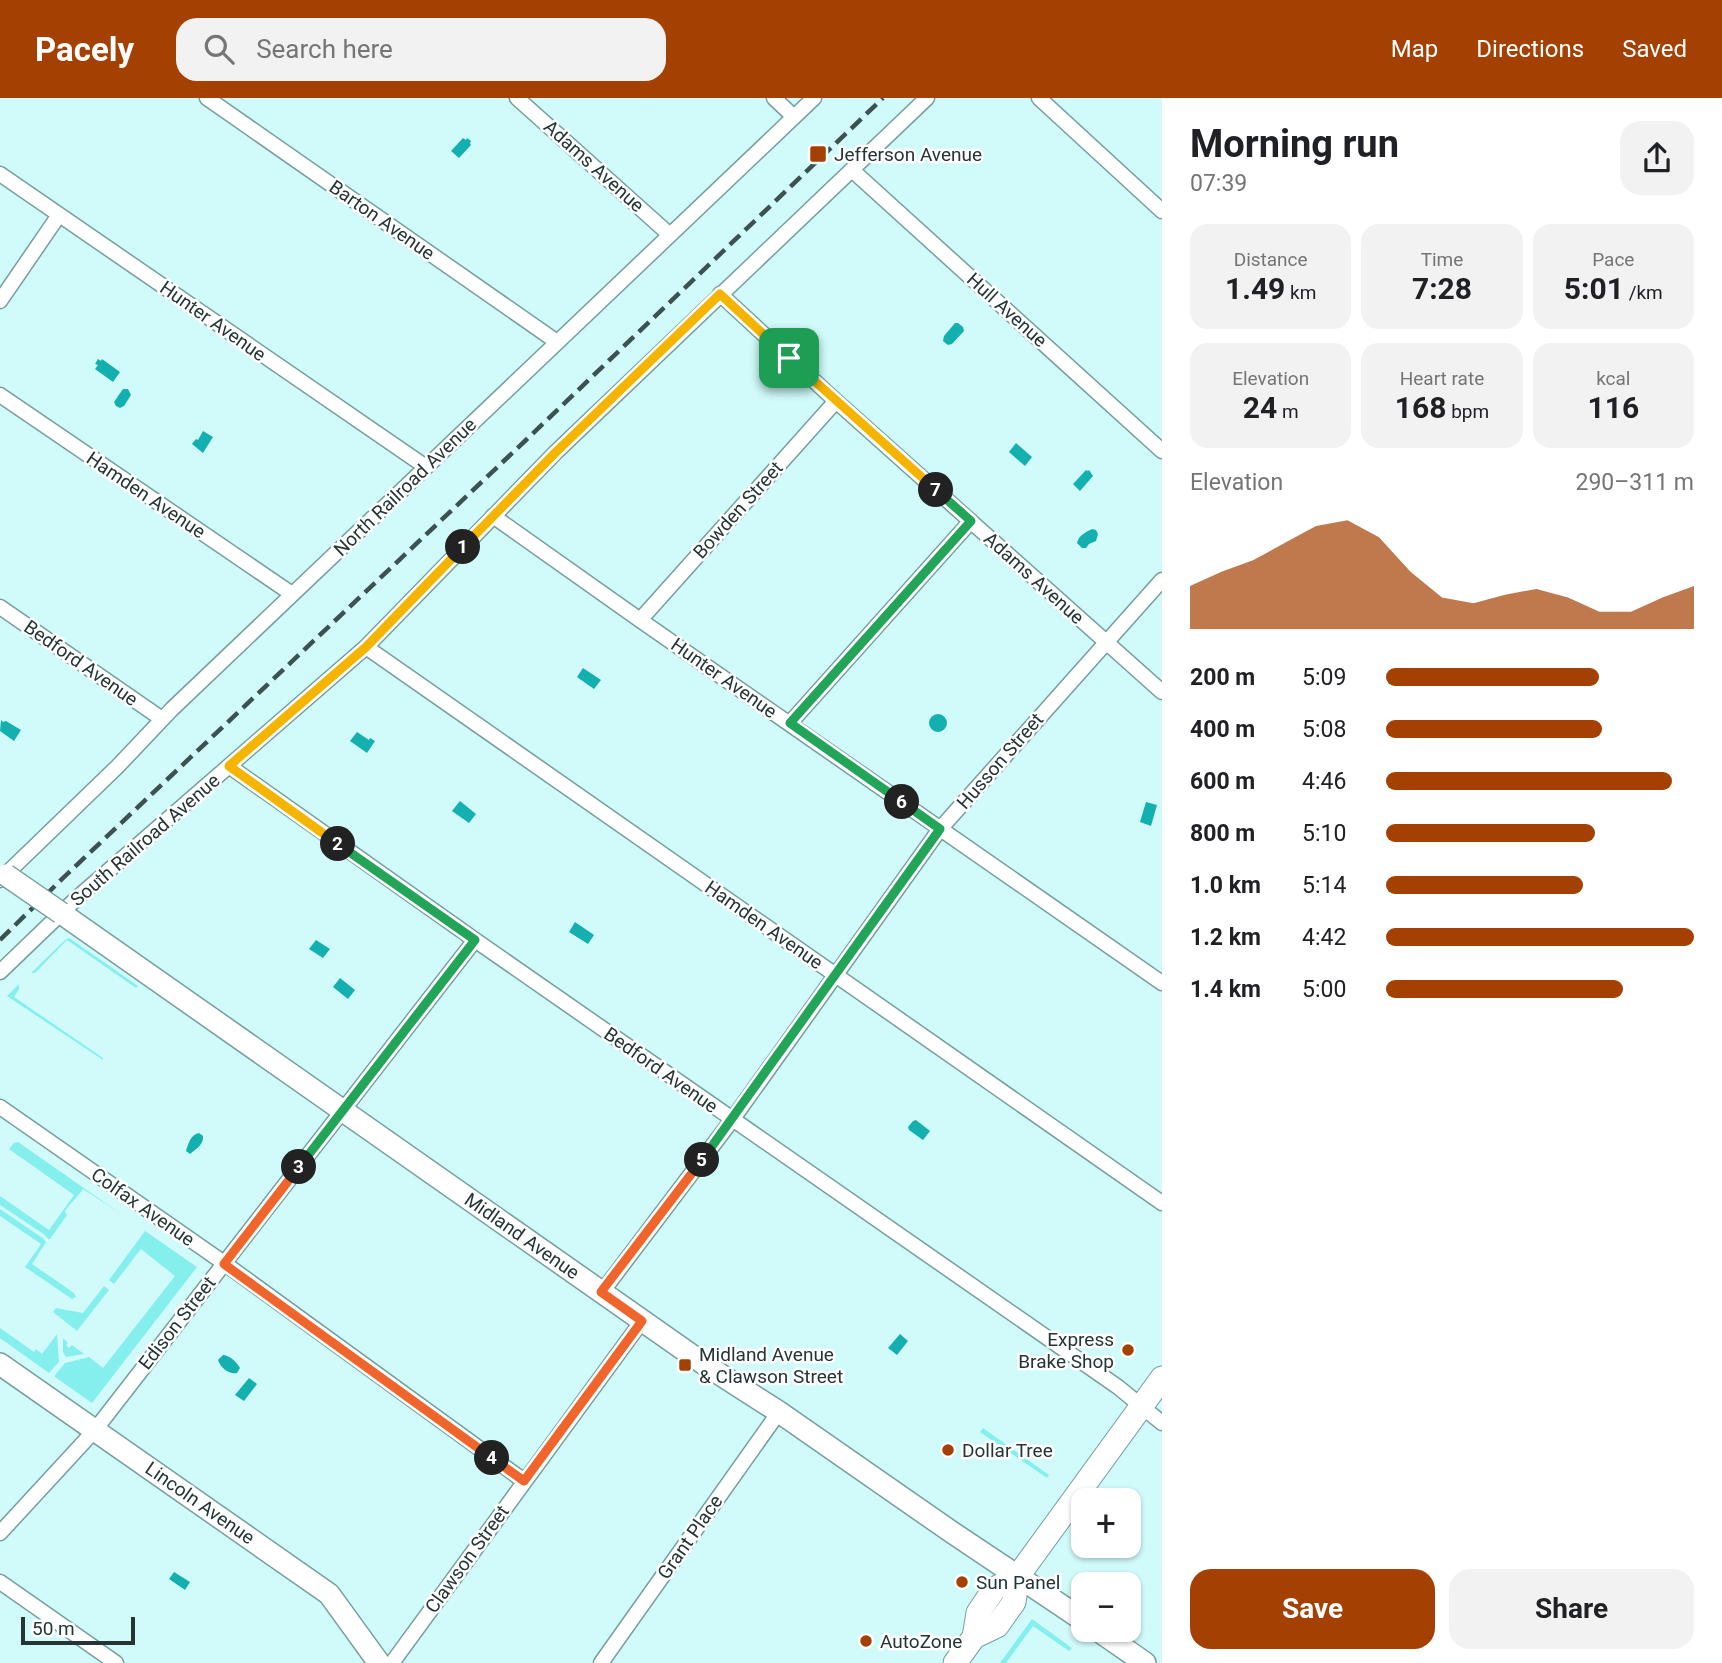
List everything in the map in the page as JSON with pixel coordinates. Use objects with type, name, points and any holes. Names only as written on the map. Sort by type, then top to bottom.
[{"type":"main road","points":[[955,1663],[974,1637],[997,1626],[1014,1602],[1018,1576],[1162,1378]]},
{"type":"street","name":"Barton Avenue","points":[[206,98],[557,342]]},
{"type":"street","name":"Adams Avenue","points":[[517,98],[670,235]]},
{"type":"street","points":[[774,98],[794,117]]},
{"type":"street","name":"North Railroad Avenue","points":[[2,875],[94,790],[162,719],[292,594],[814,98]]},
{"type":"street","name":"South Railroad Avenue","points":[[0,972],[61,913],[366,647],[556,452],[927,98]]},
{"type":"street","points":[[1039,98],[1162,211]]},
{"type":"street","name":"Hull Avenue","points":[[852,170],[1162,451]]},
{"type":"street","name":"Hunter Avenue","points":[[0,174],[426,467]]},
{"type":"street","points":[[0,301],[59,215]]},
{"type":"street","name":"Adams Avenue","points":[[720,294],[1162,692]]},
{"type":"street","name":"Hamden Avenue","points":[[0,395],[292,594]]},
{"type":"street","name":"Bowden Street","points":[[640,620],[836,401]]},
{"type":"street","name":"Hunter Avenue","points":[[494,516],[1162,983]]},
{"type":"street","points":[[790,723],[971,521]]},
{"type":"street","name":"Husson Street","points":[[601,1292],[732,1120],[940,829],[1162,580]]},
{"type":"street","name":"Bedford Avenue","points":[[0,607],[162,719]]},
{"type":"street","name":"Hamden Avenue","points":[[366,647],[1162,1203]]},
{"type":"street","name":"Bedford Avenue","points":[[229,766],[732,1120],[1118,1387],[1162,1423]]},
{"type":"street","name":"Midland Avenue","points":[[2,875],[61,913],[707,1366],[779,1412],[1071,1612]]},
{"type":"street","name":"Edison Street","points":[[0,1533],[95,1430],[475,940]]},
{"type":"street","name":"Colfax Avenue","points":[[0,1107],[224,1264],[524,1481]]},
{"type":"street","name":"Clawson Street","points":[[392,1663],[642,1321]]},
{"type":"street","name":"Lincoln Avenue","points":[[0,1364],[329,1594],[379,1663]]},
{"type":"street","name":"Grant Place","points":[[601,1663],[779,1412]]},
{"type":"street","points":[[0,1582],[116,1663]]},
{"type":"street","points":[[1115,1642],[1145,1663]]},
{"type":"shaded area","points":[[463,138],[471,141],[471,145],[459,158],[451,151]]},
{"type":"shaded area","points":[[955,323],[963,327],[964,331],[948,345],[943,341],[944,336]]},
{"type":"shaded area","points":[[98,359],[120,372],[113,382],[95,369]]},
{"type":"shaded area","points":[[123,389],[128,389],[131,395],[120,408],[114,402]]},
{"type":"shaded area","points":[[203,431],[213,437],[203,453],[192,444]]},
{"type":"shaded area","points":[[1016,443],[1032,457],[1025,466],[1009,452]]},
{"type":"shaded area","points":[[1086,470],[1093,476],[1080,491],[1073,484]]},
{"type":"shaded area","points":[[1092,529],[1098,534],[1096,541],[1082,548],[1077,543],[1078,540]]},
{"type":"shaded area","points":[[583,668],[601,680],[594,689],[577,677]]},
{"type":"shaded area","points":[[934,714],[942,714],[947,723],[945,730],[934,732],[929,727],[929,719]]},
{"type":"shaded area","points":[[1,720],[21,730],[14,741],[0,731]]},
{"type":"shaded area","points":[[357,732],[375,741],[367,753],[350,741]]},
{"type":"shaded area","points":[[460,801],[476,814],[469,823],[452,811]]},
{"type":"shaded area","points":[[1146,802],[1157,805],[1151,826],[1140,822]]},
{"type":"shaded area","points":[[575,922],[594,935],[588,944],[569,932]]},
{"type":"shaded area","points":[[69,938],[138,986],[136,988],[67,940],[35,973],[31,973]]},
{"type":"shaded area","points":[[316,940],[330,949],[323,958],[309,949]]},
{"type":"shaded area","points":[[340,978],[355,990],[348,999],[333,987]]},
{"type":"shaded area","points":[[19,984],[14,997],[103,1060],[7,996]]},
{"type":"shaded area","points":[[916,1120],[930,1131],[923,1140],[909,1130],[908,1127]]},
{"type":"shaded area","points":[[199,1133],[203,1136],[202,1142],[190,1154],[186,1151],[189,1143],[193,1136]]},
{"type":"shaded area","points":[[18,1142],[121,1214],[83,1189],[67,1208],[67,1215],[48,1239],[0,1205],[0,1196],[49,1230],[74,1195],[9,1149]]},
{"type":"shaded area","points":[[0,1209],[44,1239],[46,1242],[32,1264],[76,1297],[72,1299],[25,1267],[41,1244],[0,1216]]},
{"type":"shaded area","points":[[145,1231],[197,1267],[92,1403],[55,1375],[65,1363],[89,1357],[103,1368],[175,1276],[141,1249],[114,1284],[109,1280]]},
{"type":"shaded area","points":[[104,1286],[109,1290],[77,1331],[53,1312],[56,1308],[83,1313]]},
{"type":"shaded area","points":[[0,1328],[34,1352],[36,1349],[42,1354],[57,1334],[59,1362],[49,1373],[0,1338]]},
{"type":"shaded area","points":[[900,1334],[908,1341],[897,1355],[888,1348]]},
{"type":"shaded area","points":[[63,1338],[69,1348],[72,1345],[84,1354],[66,1357],[63,1352]]},
{"type":"shaded area","points":[[223,1355],[237,1363],[240,1368],[237,1373],[228,1372],[221,1365],[218,1360]]},
{"type":"shaded area","points":[[249,1378],[257,1384],[244,1401],[235,1395]]},
{"type":"shaded area","points":[[983,1428],[1049,1475],[1047,1478],[980,1432]]},
{"type":"shaded area","points":[[174,1572],[190,1582],[185,1590],[169,1579]]},
{"type":"shaded area","points":[[1032,1619],[1072,1648],[1069,1651],[1033,1626],[1006,1663],[1000,1663]]},
{"type":"railway","points":[[0,940],[883,98]]},
{"type":"place","name":"Jefferson Avenue","points":[[818,154]]},
{"type":"place","name":"Express Brake Shop","points":[[1128,1350]]},
{"type":"place","name":"Midland Avenue & Clawson Street","points":[[685,1365]]},
{"type":"place","name":"Dollar Tree","points":[[948,1450]]},
{"type":"place","name":"Sun Panel","points":[[962,1582]]},
{"type":"place","name":"AutoZone","points":[[866,1641]]},
{"type":"route","points":[[720,294],[789,358],[971,521],[790,723],[940,829],[732,1120],[601,1292],[642,1321],[524,1481],[224,1264],[475,940],[229,766],[366,647],[556,452],[720,294]]}]
